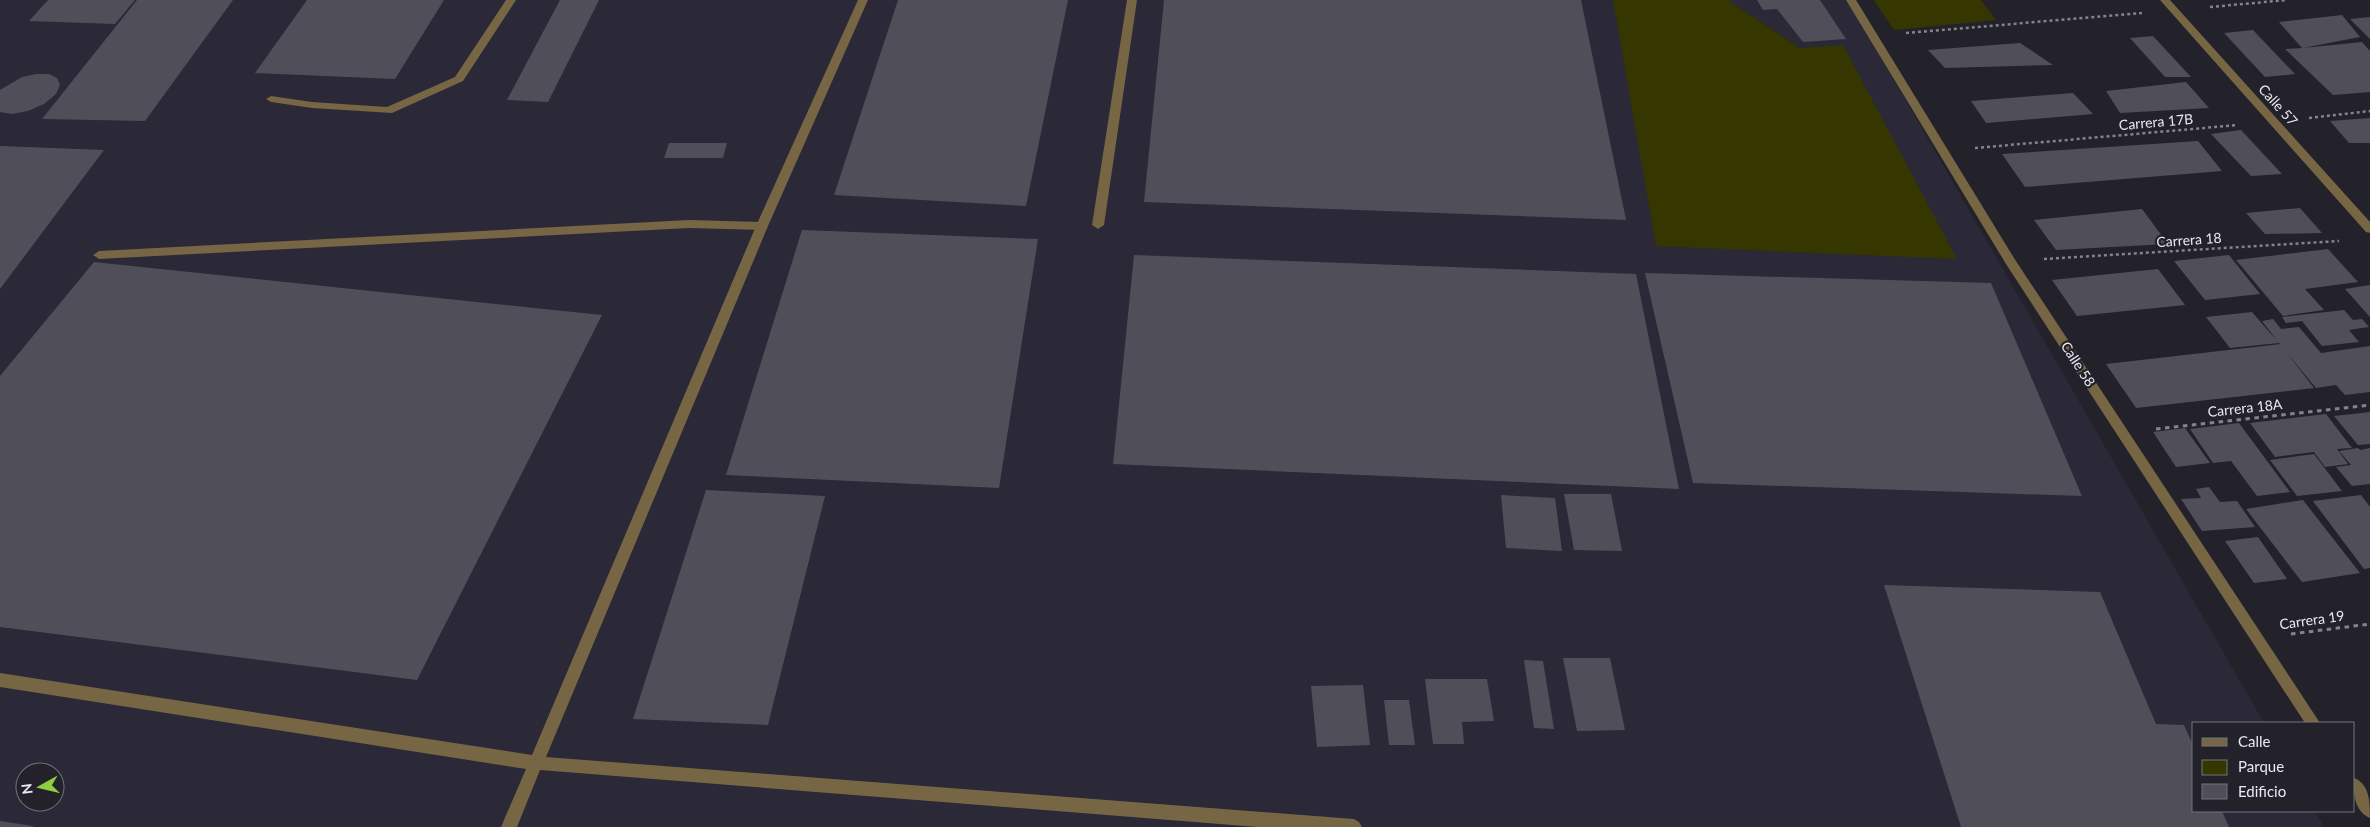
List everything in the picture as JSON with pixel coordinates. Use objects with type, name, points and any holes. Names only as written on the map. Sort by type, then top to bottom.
[{"type":"street","points":[[271,99],[312,105],[388,111],[459,79],[511,0]]},
{"type":"street","points":[[509,827],[762,226],[863,0]]},
{"type":"street","points":[[1098,225],[1132,0]]},
{"type":"street","name":"Calle 58","points":[[1851,0],[2010,261],[2312,722]]},
{"type":"street","name":"Calle 57","points":[[2166,0],[2370,229]]},
{"type":"street","points":[[99,255],[689,224],[762,226]]},
{"type":"street","points":[[0,680],[537,763],[1354,827]]},
{"type":"street","points":[[2355,787],[2370,810]]},
{"type":"path","points":[[1873,36],[2287,0]]},
{"type":"path","name":"Carrera 17B","points":[[1944,151],[2274,122],[2370,111]]},
{"type":"path","name":"Carrera 18","points":[[2010,261],[2341,241]]},
{"type":"path","name":"Carrera 18A","points":[[2123,432],[2370,405]]},
{"type":"path","name":"Carrera 19","points":[[2257,639],[2370,624]]},
{"type":"shaded area","points":[[0,0],[1848,0],[2263,722],[2192,722],[2192,812],[2316,812],[2324,827],[0,827]]},
{"type":"green space","points":[[1613,0],[1728,0],[1800,48],[1843,45],[1957,259],[1656,246]]},
{"type":"green space","points":[[1874,0],[1981,0],[1996,20],[1894,30]]},
{"type":"building","points":[[48,0],[135,0],[115,24],[29,21]]},
{"type":"building","points":[[137,0],[233,0],[145,121],[42,119]]},
{"type":"building","points":[[307,0],[444,0],[395,79],[255,73]]},
{"type":"building","points":[[560,0],[599,0],[548,102],[507,100]]},
{"type":"building","points":[[898,0],[1068,0],[1026,206],[834,195]]},
{"type":"building","points":[[1164,0],[1581,0],[1626,220],[1144,202]]},
{"type":"building","points":[[1757,0],[1820,0],[1846,39],[1803,42],[1777,9],[1763,10]]},
{"type":"building","points":[[2342,15],[2360,37],[2303,48],[2362,42],[2370,51],[2370,92],[2333,95],[2285,49],[2302,48],[2279,22]]},
{"type":"building","points":[[2370,17],[2370,39],[2350,19]]},
{"type":"building","points":[[2253,30],[2295,74],[2265,77],[2224,33]]},
{"type":"building","points":[[2153,36],[2191,77],[2165,77],[2130,38]]},
{"type":"building","points":[[2020,43],[2053,65],[1945,68],[1928,50]]},
{"type":"building","points":[[49,74],[57,78],[60,85],[56,94],[44,104],[28,111],[12,114],[0,112],[0,90],[22,77]]},
{"type":"building","points":[[2186,82],[2209,108],[2120,113],[2106,91]]},
{"type":"building","points":[[2073,93],[2093,114],[1986,123],[1971,101]]},
{"type":"building","points":[[2370,118],[2370,143],[2349,143],[2330,121]]},
{"type":"building","points":[[2241,130],[2282,174],[2251,176],[2211,134]]},
{"type":"building","points":[[2198,141],[2222,171],[2025,187],[2002,154]]},
{"type":"building","points":[[669,143],[727,143],[723,158],[664,158]]},
{"type":"building","points":[[0,146],[104,150],[0,289]]},
{"type":"building","points":[[2300,208],[2322,233],[2265,234],[2246,213]]},
{"type":"building","points":[[2142,209],[2168,244],[2056,250],[2034,220]]},
{"type":"building","points":[[802,230],[1038,239],[999,488],[726,475]]},
{"type":"building","points":[[2328,249],[2358,282],[2305,289],[2324,310],[2283,316],[2236,260]]},
{"type":"building","points":[[1134,255],[1636,274],[1679,489],[1113,464]]},
{"type":"building","points":[[2229,255],[2260,294],[2205,300],[2174,261]]},
{"type":"building","points":[[94,262],[602,315],[417,680],[0,627],[0,376]]},
{"type":"building","points":[[2158,269],[2185,305],[2077,316],[2052,280]]},
{"type":"building","points":[[1645,273],[1991,283],[2082,496],[1693,483]]},
{"type":"building","points":[[2370,285],[2370,317],[2345,289]]},
{"type":"building","points":[[2344,310],[2353,320],[2362,319],[2369,327],[2349,330],[2359,342],[2322,346],[2302,321],[2286,323],[2282,317]]},
{"type":"building","points":[[2252,312],[2278,342],[2262,321],[2273,319],[2281,329],[2299,327],[2321,353],[2370,346],[2370,392],[2345,395],[2336,385],[2316,388],[2287,353],[2314,388],[2136,408],[2106,364],[2281,344],[2230,348],[2206,317]]},
{"type":"building","points":[[2370,412],[2370,444],[2358,445],[2334,416]]},
{"type":"building","points":[[2326,414],[2352,448],[2337,449],[2348,464],[2325,467],[2314,452],[2275,457],[2250,423]]},
{"type":"building","points":[[2239,423],[2290,492],[2257,496],[2231,461],[2213,463],[2190,429]]},
{"type":"building","points":[[2185,428],[2210,463],[2176,467],[2153,432]]},
{"type":"building","points":[[2358,448],[2360,450],[2370,448],[2370,484],[2352,486],[2336,467],[2351,465],[2339,451]]},
{"type":"building","points":[[2314,454],[2342,491],[2297,496],[2270,460]]},
{"type":"building","points":[[2209,487],[2220,502],[2237,501],[2255,527],[2202,531],[2181,499],[2201,498],[2196,489]]},
{"type":"building","points":[[706,490],[825,496],[768,725],[633,719]]},
{"type":"building","points":[[1564,494],[1611,494],[1622,551],[1574,550]]},
{"type":"building","points":[[1501,495],[1555,498],[1562,551],[1506,548]]},
{"type":"building","points":[[2361,495],[2370,507],[2370,568],[2364,569],[2313,501]]},
{"type":"building","points":[[2303,500],[2360,573],[2302,582],[2246,509]]},
{"type":"building","points":[[2258,537],[2287,579],[2254,583],[2225,541]]},
{"type":"building","points":[[1884,585],[2100,592],[2156,724],[2184,725],[2192,743],[2192,812],[2222,812],[2229,827],[1961,827]]},
{"type":"building","points":[[1563,658],[1610,658],[1625,730],[1577,731]]},
{"type":"building","points":[[1524,660],[1543,661],[1554,729],[1534,728]]},
{"type":"building","points":[[1425,679],[1487,679],[1494,721],[1462,722],[1464,744],[1433,744]]},
{"type":"building","points":[[1363,685],[1370,745],[1317,747],[1311,686]]},
{"type":"building","points":[[1384,700],[1409,700],[1415,745],[1389,745]]},
{"type":"building","points":[[0,821],[33,826],[33,827],[0,827]]}]
